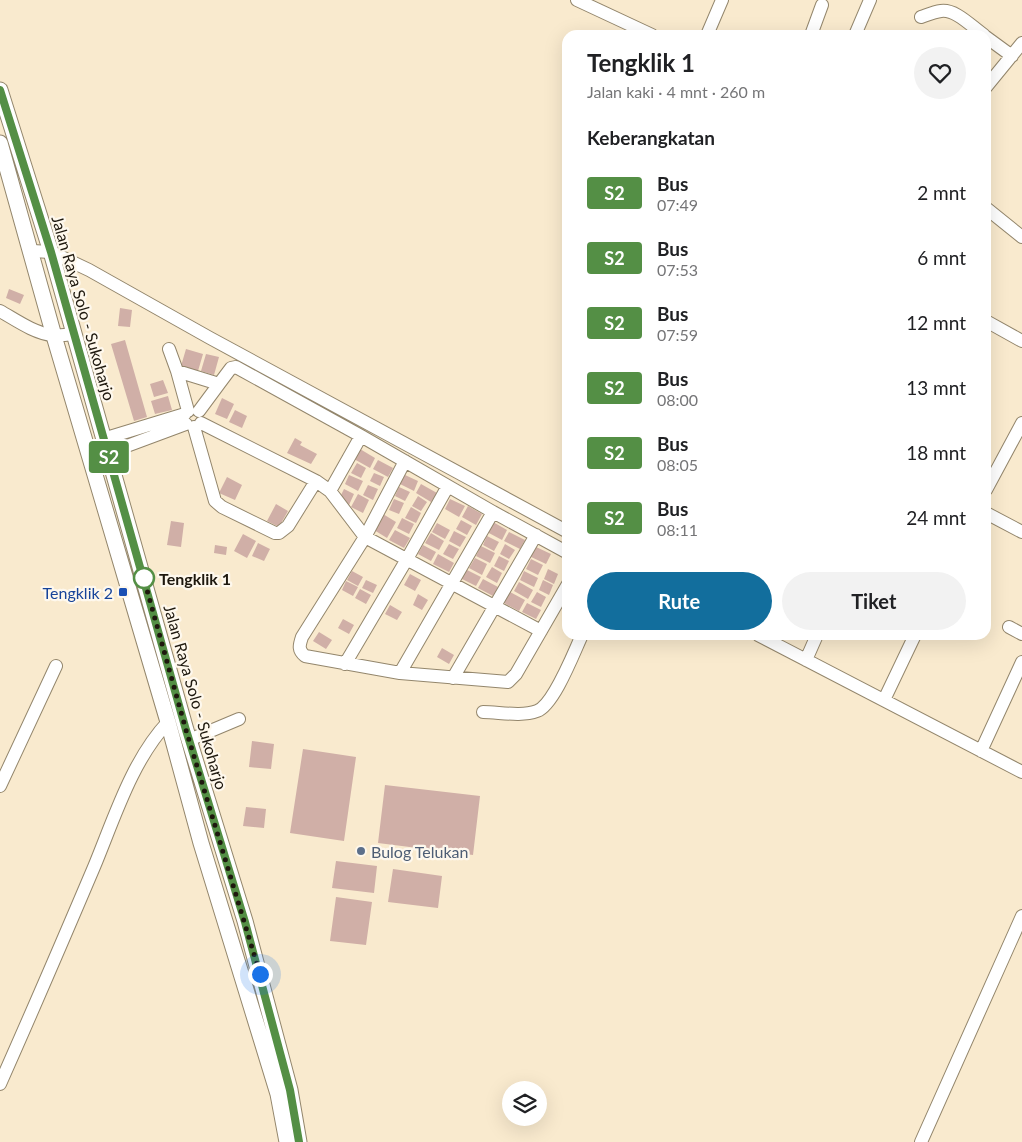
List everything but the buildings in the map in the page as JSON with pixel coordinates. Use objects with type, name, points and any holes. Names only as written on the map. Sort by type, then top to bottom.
[{"type":"main road","name":"Jalan Raya Solo - Sukoharjo","points":[[0,90],[51,252],[105,446],[179,733],[202,843],[278,1094],[286,1142]]},
{"type":"main road","name":"Jalan Raya Solo - Sukoharjo","points":[[0,143],[3,162],[32,251],[54,336],[179,733],[219,838],[264,992],[290,1090],[299,1142]]},
{"type":"main road","points":[[202,843],[219,838]]},
{"type":"street","points":[[577,0],[641,30]]},
{"type":"street","points":[[709,30],[722,0]]},
{"type":"street","points":[[857,30],[870,0]]},
{"type":"street","points":[[812,30],[822,5]]},
{"type":"street","points":[[921,17],[940,11],[950,13],[959,16],[977,30]]},
{"type":"street","points":[[991,40],[1012,56]]},
{"type":"street","points":[[991,81],[1022,42]]},
{"type":"street","points":[[991,214],[1022,237]]},
{"type":"street","points":[[32,251],[51,252],[89,270],[210,338],[562,529]]},
{"type":"street","points":[[1,313],[30,328],[54,336],[73,334]]},
{"type":"street","points":[[991,324],[1022,342]]},
{"type":"street","points":[[169,349],[192,418],[215,501],[275,533],[279,533],[288,526],[316,481]]},
{"type":"street","points":[[105,446],[192,418],[231,368],[236,368],[562,550]]},
{"type":"street","points":[[177,371],[219,384]]},
{"type":"street","points":[[192,418],[316,481],[330,491],[365,537],[541,630]]},
{"type":"street","points":[[991,481],[1022,423]]},
{"type":"street","points":[[330,491],[361,436]]},
{"type":"street","points":[[405,461],[365,537],[302,637],[299,646],[301,652],[306,656],[400,673],[508,682],[516,674],[562,594]]},
{"type":"street","points":[[345,664],[448,486]]},
{"type":"street","points":[[400,673],[493,512]]},
{"type":"street","points":[[991,516],[1022,532]]},
{"type":"street","points":[[453,678],[536,535]]},
{"type":"street","points":[[1009,627],[1022,634]]},
{"type":"street","points":[[483,712],[526,714],[537,712],[545,707],[562,678],[580,640]]},
{"type":"street","points":[[768,640],[1022,772]]},
{"type":"street","points":[[806,660],[815,640]]},
{"type":"street","points":[[884,700],[913,640]]},
{"type":"street","points":[[981,751],[1022,662]]},
{"type":"street","points":[[0,786],[56,666]]},
{"type":"street","points":[[1,1080],[46,982],[129,784],[157,734],[179,733],[239,719]]},
{"type":"street","points":[[921,1142],[1022,916]]},
{"type":"bus line","name":"S2","points":[[0,90],[51,252],[186,730],[245,922],[290,1090],[299,1142]]},
{"type":"place","name":"Tengklik 1","points":[[144,578]]},
{"type":"place","name":"Tengklik 2","points":[[123,592]]},
{"type":"place","name":"Bulog Telukan","points":[[361,851]]},
{"type":"route","points":[[144,578],[142,572],[186,730],[260,974]]}]
